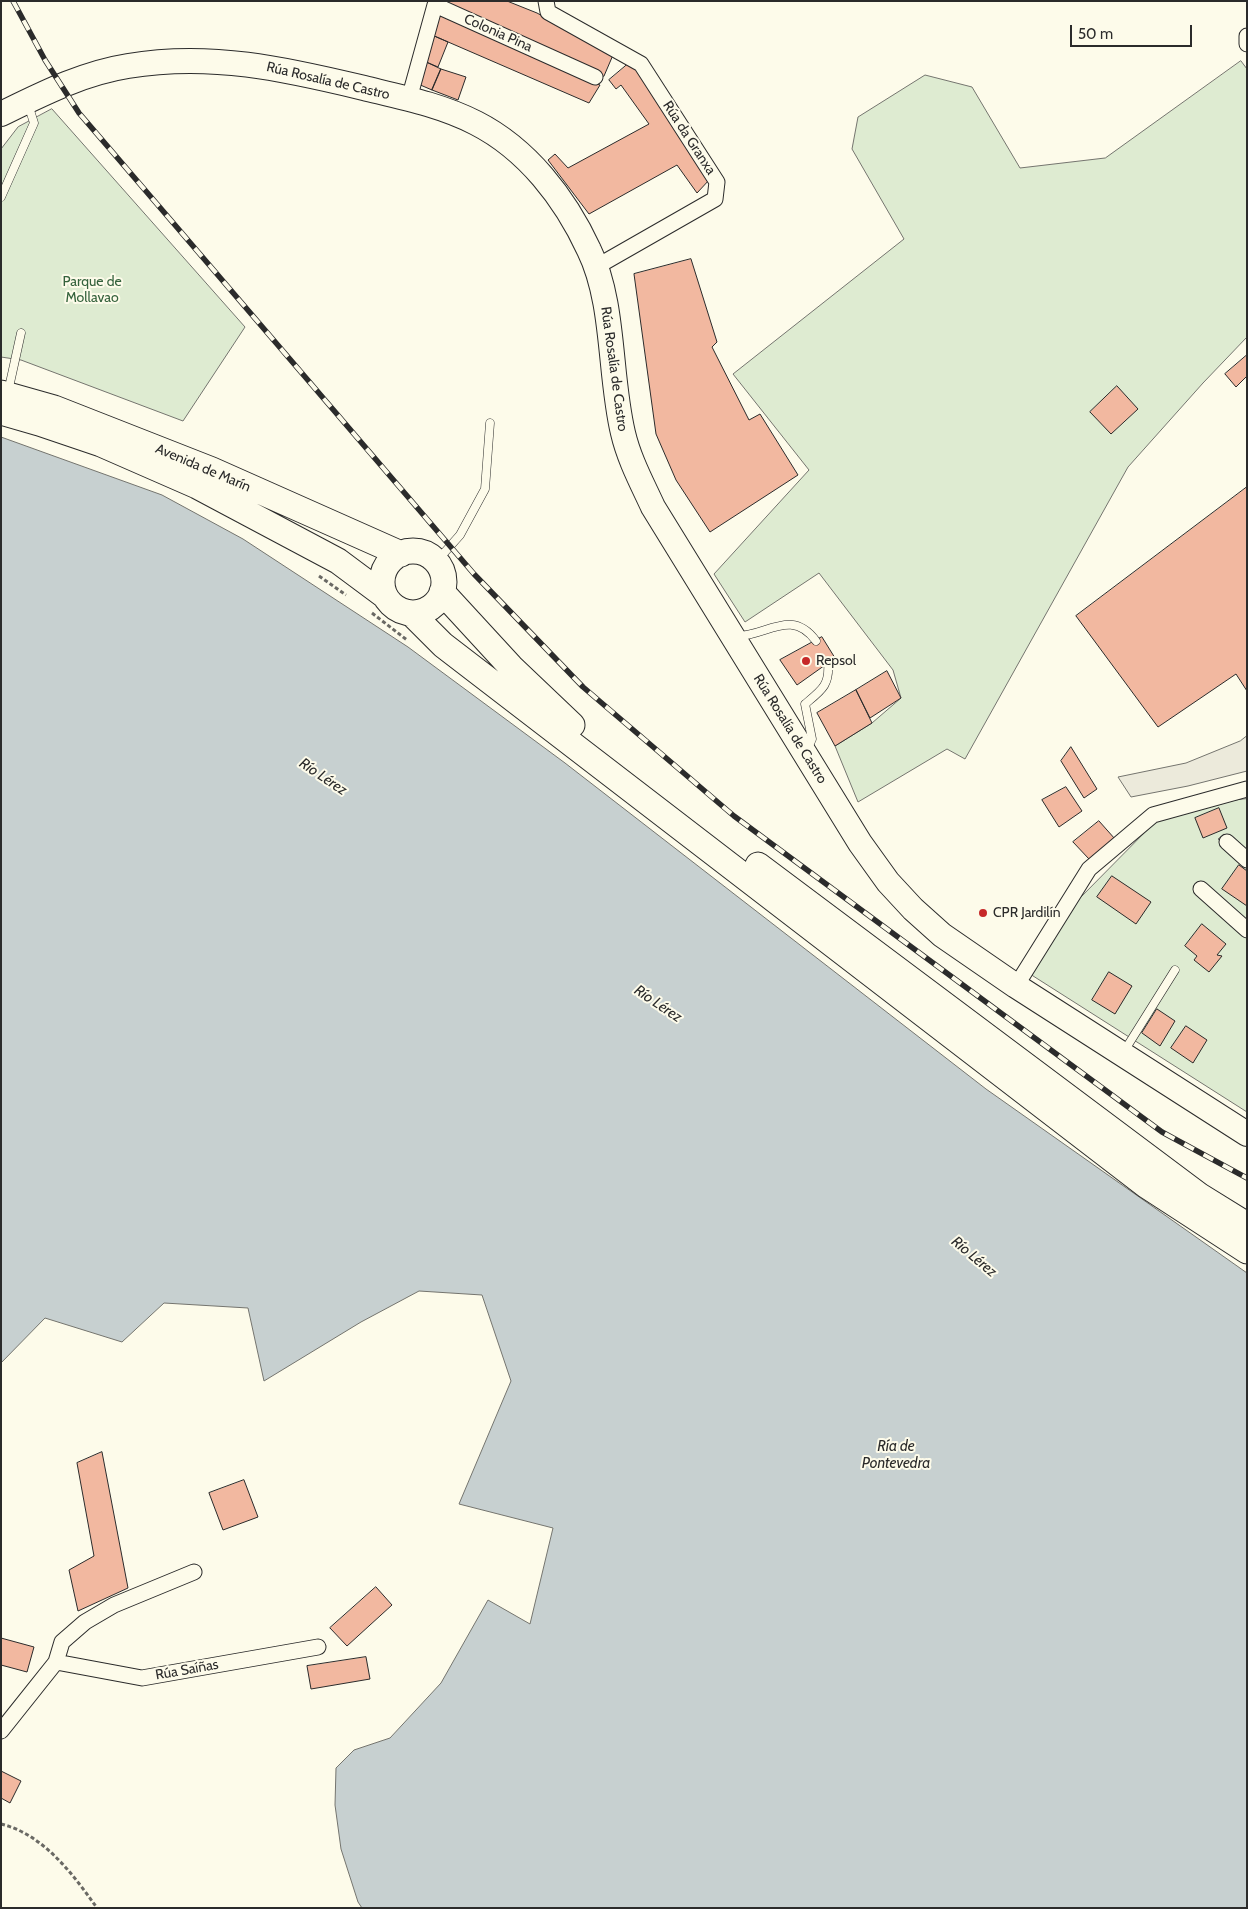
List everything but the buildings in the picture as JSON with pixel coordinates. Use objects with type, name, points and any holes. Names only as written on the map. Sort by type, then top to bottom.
[{"type":"highway","name":"Avenida de Marín","points":[[3,400],[54,408],[203,466],[401,554]]},
{"type":"highway","name":"Avenida de Marín","points":[[3,400],[39,423],[101,444],[196,486],[338,561],[385,596]]},
{"type":"highway","points":[[410,551],[420,552],[436,562],[442,571],[444,582],[438,601],[430,608],[421,612],[411,613],[395,608],[385,596],[382,586],[382,576],[392,559],[410,551]]},
{"type":"highway","points":[[442,592],[537,693],[583,734],[1200,1196],[1247,1225]]},
{"type":"highway","points":[[411,613],[443,645],[1147,1186],[1247,1251]]},
{"type":"main road","name":"Rúa Rosalía de Castro","points":[[1,114],[76,79],[126,66],[174,60],[209,60],[261,66],[409,99],[477,123],[510,146],[534,166],[557,193],[574,218],[590,251],[602,282],[623,433],[634,467],[653,507],[860,843],[888,882],[913,909],[942,935],[1016,986],[1247,1134]]},
{"type":"street","name":"Rúa da Granxa","points":[[546,1],[548,12],[641,64],[717,182],[715,199],[596,268]]},
{"type":"street","name":"Colonia Pina","points":[[409,99],[435,5],[595,77]]},
{"type":"street","points":[[1247,36],[1245,42],[1247,44]]},
{"type":"street","points":[[1016,986],[1088,869],[1153,815],[1247,789]]},
{"type":"street","points":[[1226,842],[1247,860]]},
{"type":"street","points":[[1202,889],[1247,930]]},
{"type":"street","points":[[1,1731],[56,1662],[62,1642],[86,1622],[114,1605],[194,1572]]},
{"type":"street","name":"Rúa Saíñas","points":[[56,1662],[142,1678],[318,1648]]},
{"type":"lane","points":[[1,197],[34,123],[28,101]]},
{"type":"lane","points":[[3,400],[21,333]]},
{"type":"lane","points":[[436,562],[460,535],[485,489],[490,423]]},
{"type":"lane","points":[[733,636],[748,636],[780,625],[797,626],[808,630],[816,641]]},
{"type":"lane","points":[[805,754],[812,739],[805,704],[823,689],[830,677],[828,662]]},
{"type":"lane","points":[[1122,1054],[1175,970]]},
{"type":"path","points":[[1,1824],[15,1827],[49,1850],[79,1882],[97,1908]]},
{"type":"green space","points":[[1241,61],[1247,69],[1247,337],[1128,467],[965,759],[947,749],[858,802],[835,746],[872,723],[901,698],[893,670],[819,573],[745,622],[714,574],[809,470],[733,374],[904,239],[852,149],[858,117],[925,75],[972,87],[1020,168],[1105,158]]},
{"type":"green space","name":"Parque de Mollavao","points":[[52,109],[245,327],[183,421],[21,360],[1,357],[1,149],[18,127]]},
{"type":"green space","points":[[1247,799],[1247,854],[1224,834],[1218,839],[1247,865],[1247,1112],[1030,974],[1077,901],[1155,822],[1235,800]]},
{"type":"shaded area","points":[[1247,736],[1247,771],[1188,786],[1131,797],[1118,777],[1186,763],[1240,741]]},
{"type":"water","name":"Ría de Pontevedra","points":[[1,437],[162,495],[243,539],[408,647],[565,763],[986,1089],[1247,1273],[1247,1908],[362,1908],[358,1902],[341,1849],[335,1805],[336,1768],[354,1750],[390,1738],[441,1683],[488,1600],[530,1624],[553,1528],[459,1504],[511,1381],[482,1295],[419,1291],[361,1322],[264,1381],[248,1308],[164,1303],[122,1342],[45,1318],[1,1363]]},
{"type":"railway","points":[[13,1],[45,60],[79,113],[474,574],[583,687],[734,816],[1162,1132],[1247,1178]]},
{"type":"place","name":"Repsol","points":[[806,661]]},
{"type":"place","name":"CPR Jardilín","points":[[983,913]]},
{"type":"water label","name":"Río Lérez","points":[[323,777]]},
{"type":"water label","name":"Río Lérez","points":[[658,1004]]},
{"type":"water label","name":"Río Lérez","points":[[974,1257]]}]
